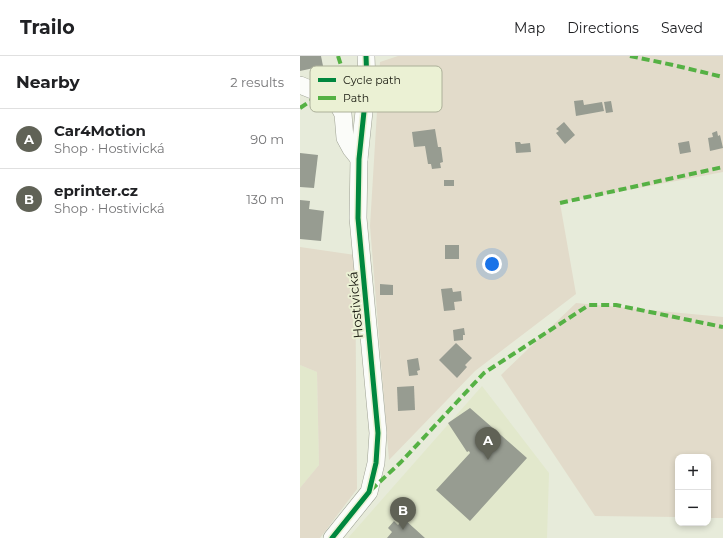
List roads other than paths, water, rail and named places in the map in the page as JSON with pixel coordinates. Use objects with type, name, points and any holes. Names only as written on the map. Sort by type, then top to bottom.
[{"type":"street","name":"Hostivická","points":[[366,56],[367,66]]},
{"type":"street","points":[[300,85],[310,89]]},
{"type":"street","points":[[342,112],[345,138],[359,159]]},
{"type":"street","name":"Hostivická","points":[[332,538],[369,492],[376,463],[378,433],[358,218],[359,159],[364,112]]},
{"type":"place","name":"Car4Motion","points":[[488,460]]},
{"type":"place","name":"eprinter.cz","points":[[403,530]]}]
